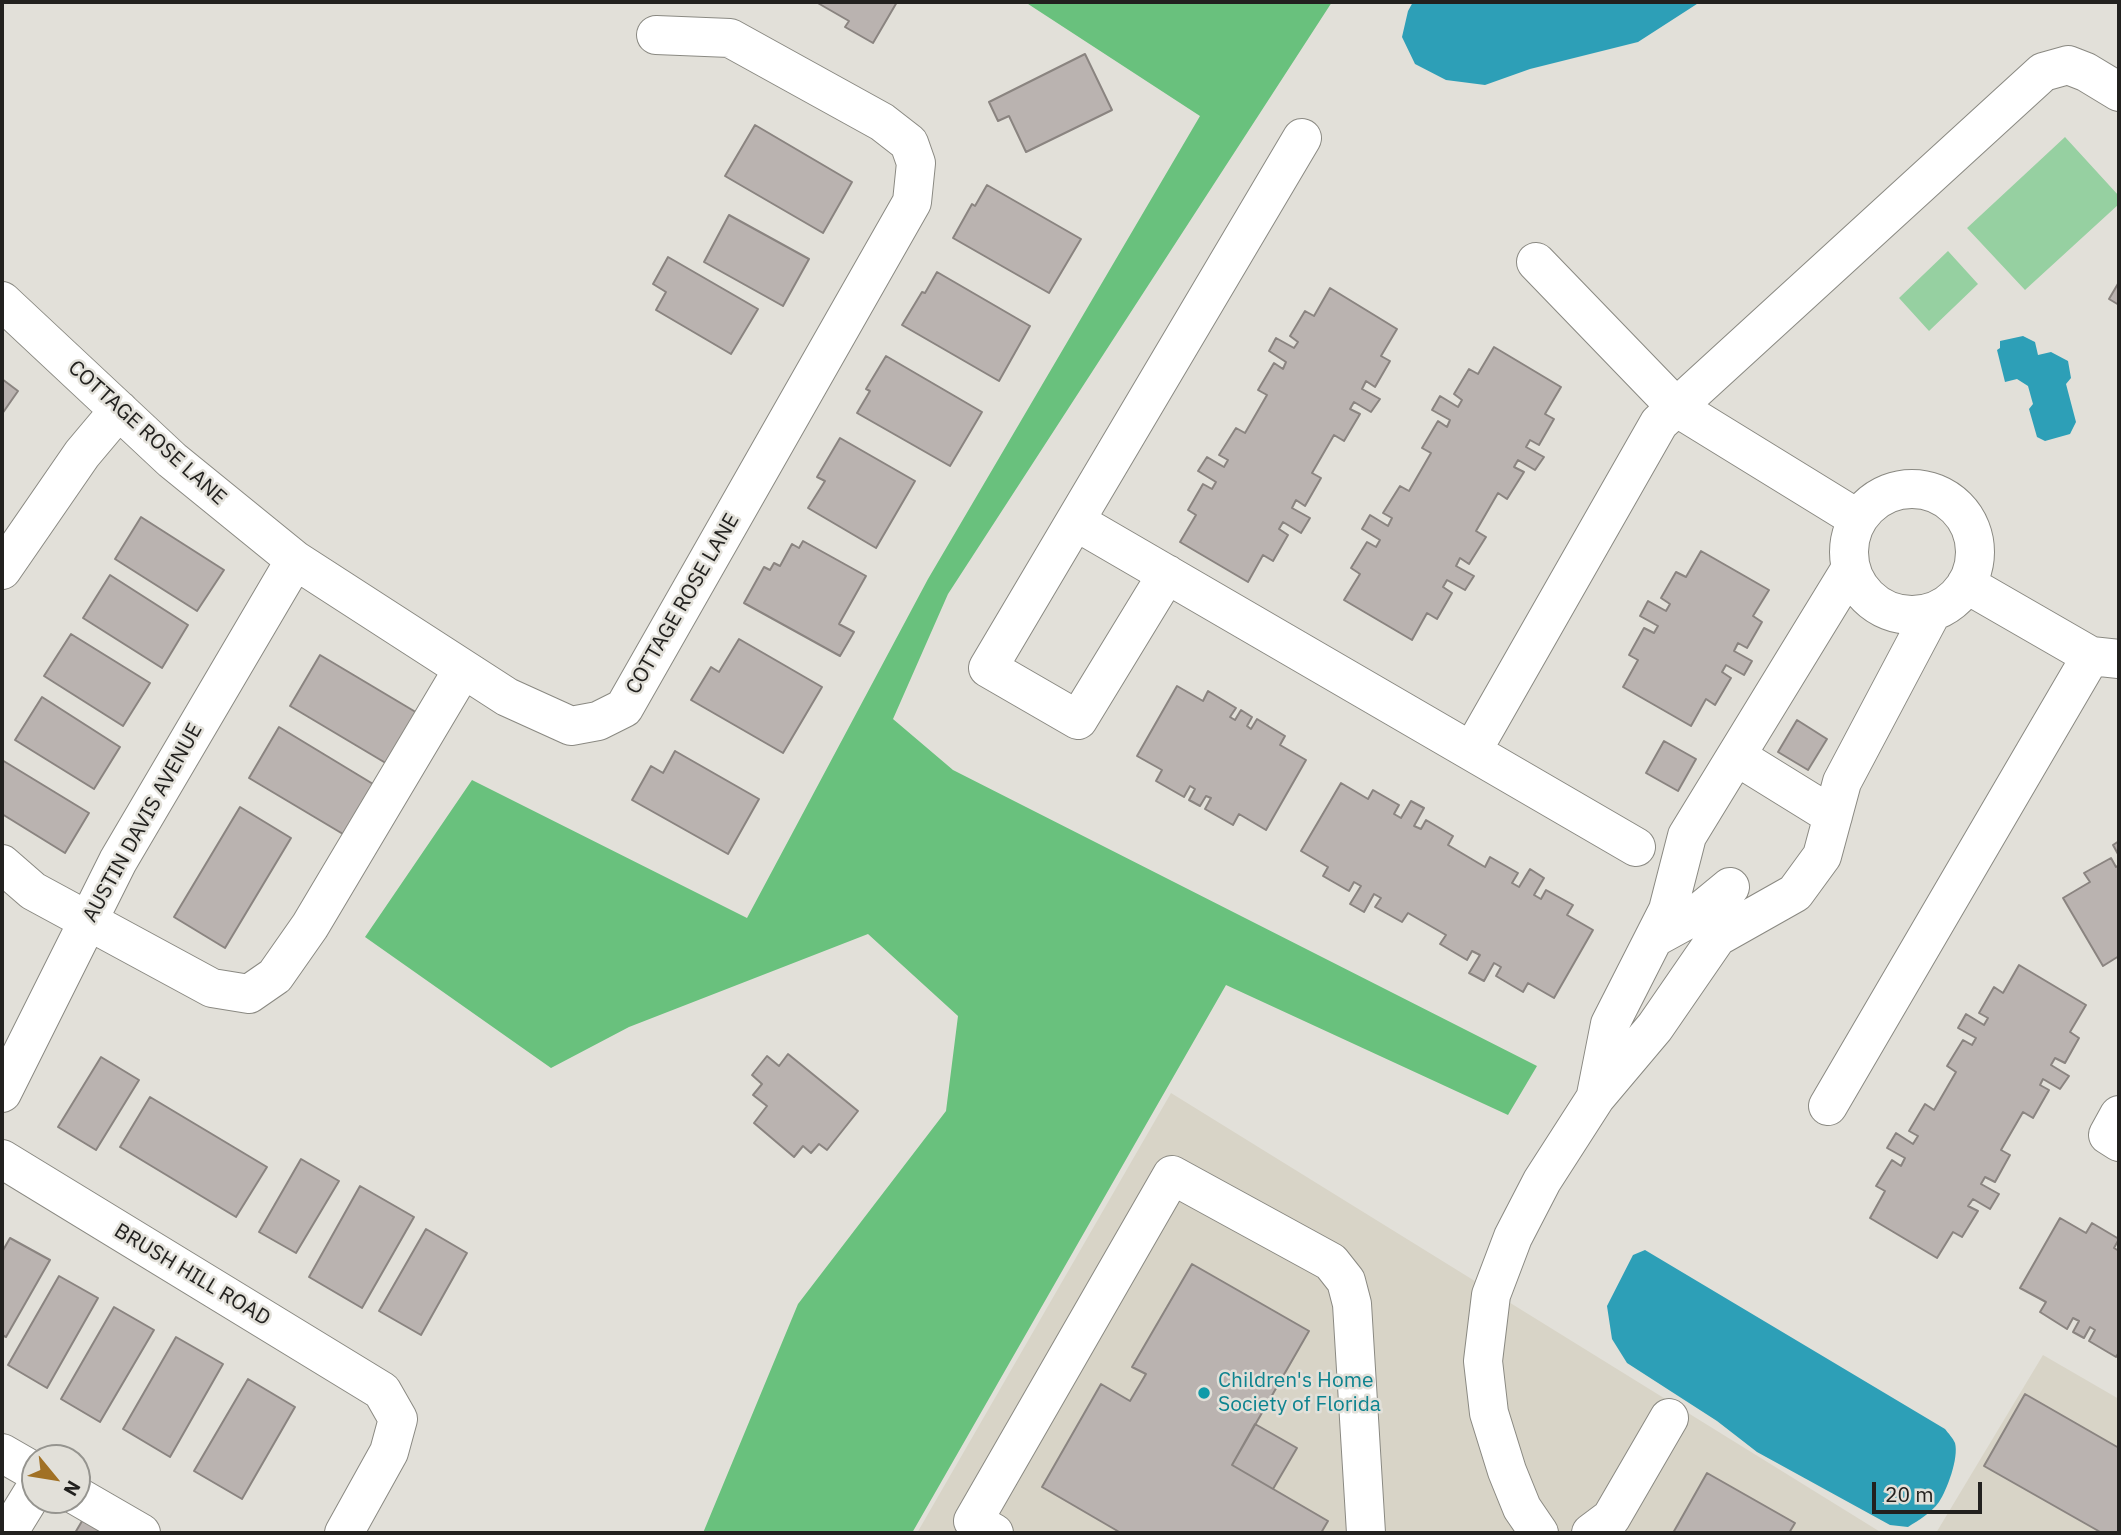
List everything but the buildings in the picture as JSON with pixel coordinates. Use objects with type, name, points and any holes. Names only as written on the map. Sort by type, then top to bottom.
[{"type":"street","name":"COTTAGE ROSE LANE","points":[[2,301],[172,460],[295,559],[507,697],[571,726],[598,721],[624,708],[912,202],[916,163],[909,143],[882,122],[730,38],[656,35]]},
{"type":"street","points":[[1472,751],[1659,423],[2043,72],[2068,65],[2086,72],[2119,92]]},
{"type":"street","points":[[1167,574],[1078,720],[988,668],[1302,138]]},
{"type":"street","points":[[1536,262],[1676,407],[1858,519]]},
{"type":"street","points":[[2,570],[82,454],[118,410]]},
{"type":"street","points":[[1903,489],[1925,489],[1946,497],[1962,512],[1973,531],[1976,553],[1972,575],[1959,596],[1932,612],[1920,615],[1898,614],[1877,605],[1860,588],[1851,568],[1849,546],[1858,519],[1867,506],[1882,495],[1903,489]]},
{"type":"street","points":[[1075,521],[1636,847]]},
{"type":"street","name":"AUSTIN DAVIS AVENUE","points":[[2,1093],[118,861],[295,559]]},
{"type":"street","points":[[1595,1097],[1610,1024],[1668,910],[1687,836],[1851,568]]},
{"type":"street","points":[[1828,1106],[2105,658],[1966,583]]},
{"type":"street","points":[[1536,1532],[1522,1508],[1507,1471],[1489,1413],[1483,1361],[1491,1295],[1513,1237],[1542,1181],[1595,1097],[1655,1027],[1717,937],[1795,893],[1822,856],[1842,782],[1932,612]]},
{"type":"street","points":[[2,864],[33,891],[212,988],[250,994],[275,976],[310,926],[463,669]]},
{"type":"street","points":[[1736,756],[1833,816]]},
{"type":"street","points":[[1654,938],[1696,915],[1730,887]]},
{"type":"street","points":[[2119,1115],[2108,1135],[2119,1142]]},
{"type":"street","name":"BRUSH HILL ROAD","points":[[2,1159],[382,1391],[398,1419],[389,1452],[344,1533]]},
{"type":"street","points":[[994,1533],[973,1521],[1172,1175],[1331,1262],[1346,1281],[1352,1304],[1366,1533]]},
{"type":"street","points":[[1591,1533],[1611,1518],[1669,1418]]},
{"type":"street","points":[[2,1453],[21,1464]]},
{"type":"street","points":[[91,1504],[141,1533]]},
{"type":"street","points":[[8,1533],[21,1512]]},
{"type":"shaded area","points":[[1171,1093],[1882,1533],[917,1533]]},
{"type":"shaded area","points":[[2043,1355],[2119,1399],[2119,1533],[1936,1533]]},
{"type":"green space","points":[[1025,2],[1332,2],[948,594],[893,719],[953,770],[1537,1066],[1508,1115],[1226,985],[912,1533],[703,1533],[798,1304],[946,1111],[958,1016],[868,934],[629,1027],[551,1068],[365,937],[472,780],[747,918],[928,579],[1200,116]]},
{"type":"green space","points":[[2065,137],[2119,196],[2119,204],[2025,290],[1967,228]]},
{"type":"green space","points":[[1948,251],[1978,284],[1929,331],[1899,298]]},
{"type":"water","points":[[1413,2],[1700,2],[1638,42],[1530,69],[1485,85],[1446,80],[1415,64],[1402,37]]},
{"type":"water","points":[[2023,336],[2035,342],[2038,355],[2051,352],[2068,361],[2071,378],[2066,384],[2076,422],[2070,434],[2045,441],[2037,437],[2029,409],[2033,404],[2028,386],[2017,379],[2005,382],[1997,350],[2000,348],[2000,341]]},
{"type":"water","points":[[1645,1250],[1945,1429],[1952,1437],[1956,1449],[1949,1482],[1936,1506],[1908,1527],[1890,1525],[1757,1452],[1717,1421],[1627,1363],[1612,1339],[1607,1306],[1633,1255]]},
{"type":"place","name":"Children's Home Society of Florida","points":[[1204,1393]]}]
